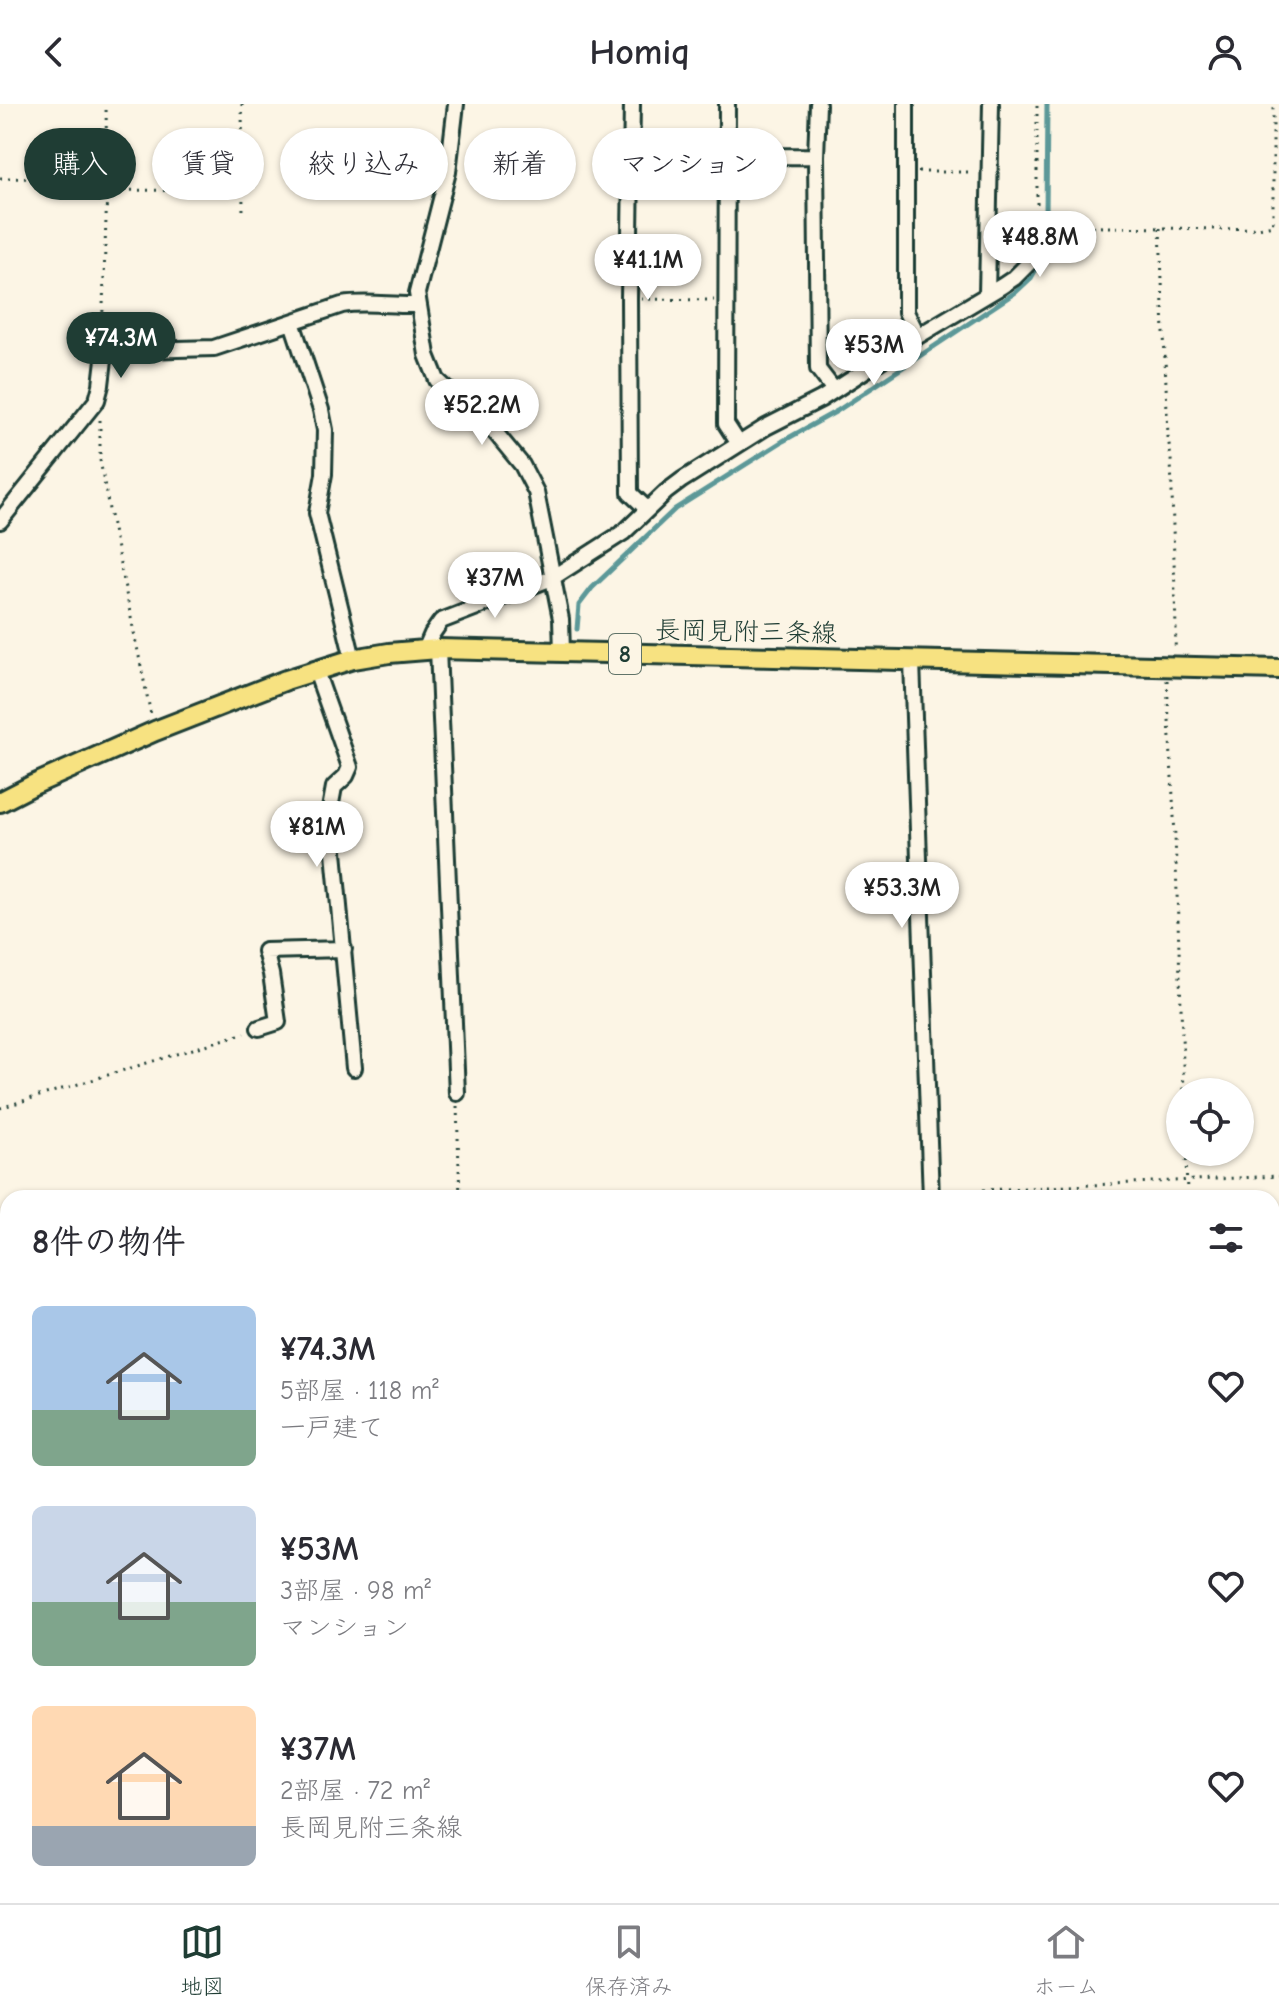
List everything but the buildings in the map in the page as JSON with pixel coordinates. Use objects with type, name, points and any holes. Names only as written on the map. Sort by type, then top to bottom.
[{"type":"main road","name":"長岡見附三条線","points":[[0,802],[155,731],[286,680],[353,659],[389,653],[432,649],[1279,669]]},
{"type":"street","points":[[456,104],[448,172],[417,293],[427,355],[437,380],[476,409],[531,480],[561,619],[562,652]]},
{"type":"street","points":[[632,104],[632,128]]},
{"type":"street","points":[[727,104],[727,128]]},
{"type":"street","points":[[818,104],[818,369],[834,390]]},
{"type":"street","points":[[906,104],[906,312],[918,336]]},
{"type":"street","points":[[987,294],[991,104]]},
{"type":"street","points":[[787,156],[816,156]]},
{"type":"street","points":[[630,200],[630,493],[647,509]]},
{"type":"street","points":[[727,200],[726,424],[739,444]]},
{"type":"street","points":[[457,1093],[432,634],[441,621],[552,578],[624,532],[682,480],[766,427],[821,399],[1014,278],[1031,261],[1037,225]]},
{"type":"street","points":[[0,521],[97,400],[105,351],[214,348],[342,305],[358,302],[418,305]]},
{"type":"street","points":[[292,322],[325,430],[324,474],[317,513],[353,659]]},
{"type":"street","points":[[912,661],[931,1190]]},
{"type":"street","points":[[316,671],[350,767],[346,776],[334,787],[330,809],[354,1068]]},
{"type":"street","points":[[259,1028],[278,1022],[265,951],[344,949]]},
{"type":"path","points":[[106,104],[106,128]]},
{"type":"path","points":[[241,128],[242,104]]},
{"type":"path","points":[[1037,104],[1037,225],[1160,228],[1258,228],[1273,225],[1273,104]]},
{"type":"path","points":[[906,172],[990,172]]},
{"type":"path","points":[[0,178],[24,178]]},
{"type":"path","points":[[105,351],[102,338],[107,200]]},
{"type":"path","points":[[243,200],[243,215]]},
{"type":"path","points":[[1160,228],[1176,628],[1168,690],[1184,1078]]},
{"type":"path","points":[[629,299],[726,300]]},
{"type":"path","points":[[97,400],[100,460],[107,501],[155,731]]},
{"type":"path","points":[[0,1108],[259,1028]]},
{"type":"path","points":[[457,1093],[460,1190]]},
{"type":"path","points":[[1186,1166],[1187,1190]]},
{"type":"path","points":[[1027,1190],[1279,1176]]},
{"type":"waterway","points":[[577,629],[579,605],[592,588],[675,509],[837,411],[1016,292],[1031,278],[1044,255],[1047,104]]}]
